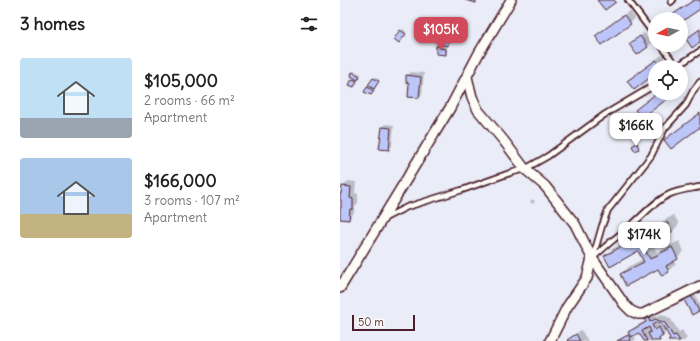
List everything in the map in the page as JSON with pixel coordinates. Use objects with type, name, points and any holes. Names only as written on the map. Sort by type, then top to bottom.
[{"type":"street","points":[[340,288],[450,108],[479,53],[511,0]]},
{"type":"street","points":[[467,77],[472,97],[478,110],[525,169],[545,186],[576,224],[592,258],[624,304],[631,311],[638,314],[643,314],[700,286]]},
{"type":"street","points":[[550,341],[567,307],[587,278],[592,258]]},
{"type":"lane","points":[[628,0],[648,27]]},
{"type":"lane","points":[[687,60],[700,51]]},
{"type":"lane","points":[[592,258],[608,210],[651,156],[665,128],[686,105],[693,91],[700,82]]},
{"type":"lane","points":[[382,219],[407,207],[525,169],[548,156],[604,115],[648,89]]},
{"type":"lane","points":[[592,258],[630,227],[655,203],[669,194],[700,187]]},
{"type":"building","points":[[465,0],[476,0],[476,3]]},
{"type":"building","points":[[597,0],[614,0],[616,2],[605,10]]},
{"type":"building","points":[[694,0],[700,0],[700,9],[688,17],[688,12],[676,12]]},
{"type":"building","points":[[624,15],[631,24],[602,45],[595,36]]},
{"type":"building","points":[[441,21],[448,22],[448,46],[437,43]]},
{"type":"building","points":[[700,29],[700,42],[692,48],[688,42],[688,38]]},
{"type":"building","points":[[400,30],[406,34],[399,43],[394,39]]},
{"type":"building","points":[[640,36],[648,47],[637,55],[629,44]]},
{"type":"building","points":[[436,46],[446,49],[446,55],[436,54]]},
{"type":"building","points":[[648,66],[648,79],[634,90],[627,81]]},
{"type":"building","points":[[352,72],[360,76],[358,80],[351,76]]},
{"type":"building","points":[[406,75],[421,77],[419,98],[408,97],[409,83],[406,82]]},
{"type":"building","points":[[373,78],[379,81],[374,89],[368,85]]},
{"type":"building","points":[[352,79],[357,81],[354,87],[349,85]]},
{"type":"building","points":[[367,87],[374,91],[371,95],[364,92]]},
{"type":"building","points":[[648,100],[666,100],[642,118],[635,110]]},
{"type":"building","points":[[700,113],[700,127],[671,149],[664,140]]},
{"type":"building","points":[[382,127],[391,128],[389,150],[379,149]]},
{"type":"building","points":[[637,143],[639,149],[635,151],[632,146]]},
{"type":"building","points":[[342,186],[351,187],[350,198],[353,199],[353,209],[350,209],[349,220],[340,219],[340,194]]},
{"type":"building","points":[[667,222],[672,232],[644,248],[650,259],[672,247],[678,259],[666,266],[669,272],[662,276],[658,269],[626,286],[620,274],[644,262],[638,251],[610,267],[604,256]]},
{"type":"building","points":[[690,294],[699,311],[692,315],[683,298]]},
{"type":"building","points":[[647,315],[650,322],[655,319],[665,323],[673,336],[676,335],[680,341],[668,341],[670,338],[662,325],[657,322],[652,325],[655,330],[659,327],[663,336],[659,338],[660,341],[652,341],[648,333],[651,332],[649,327],[642,331],[647,341],[644,341],[639,333],[631,337],[628,332],[646,322],[643,317]]},
{"type":"building","points":[[576,334],[580,341],[567,340]]},
{"type":"building","points":[[628,335],[631,341],[617,341]]}]
